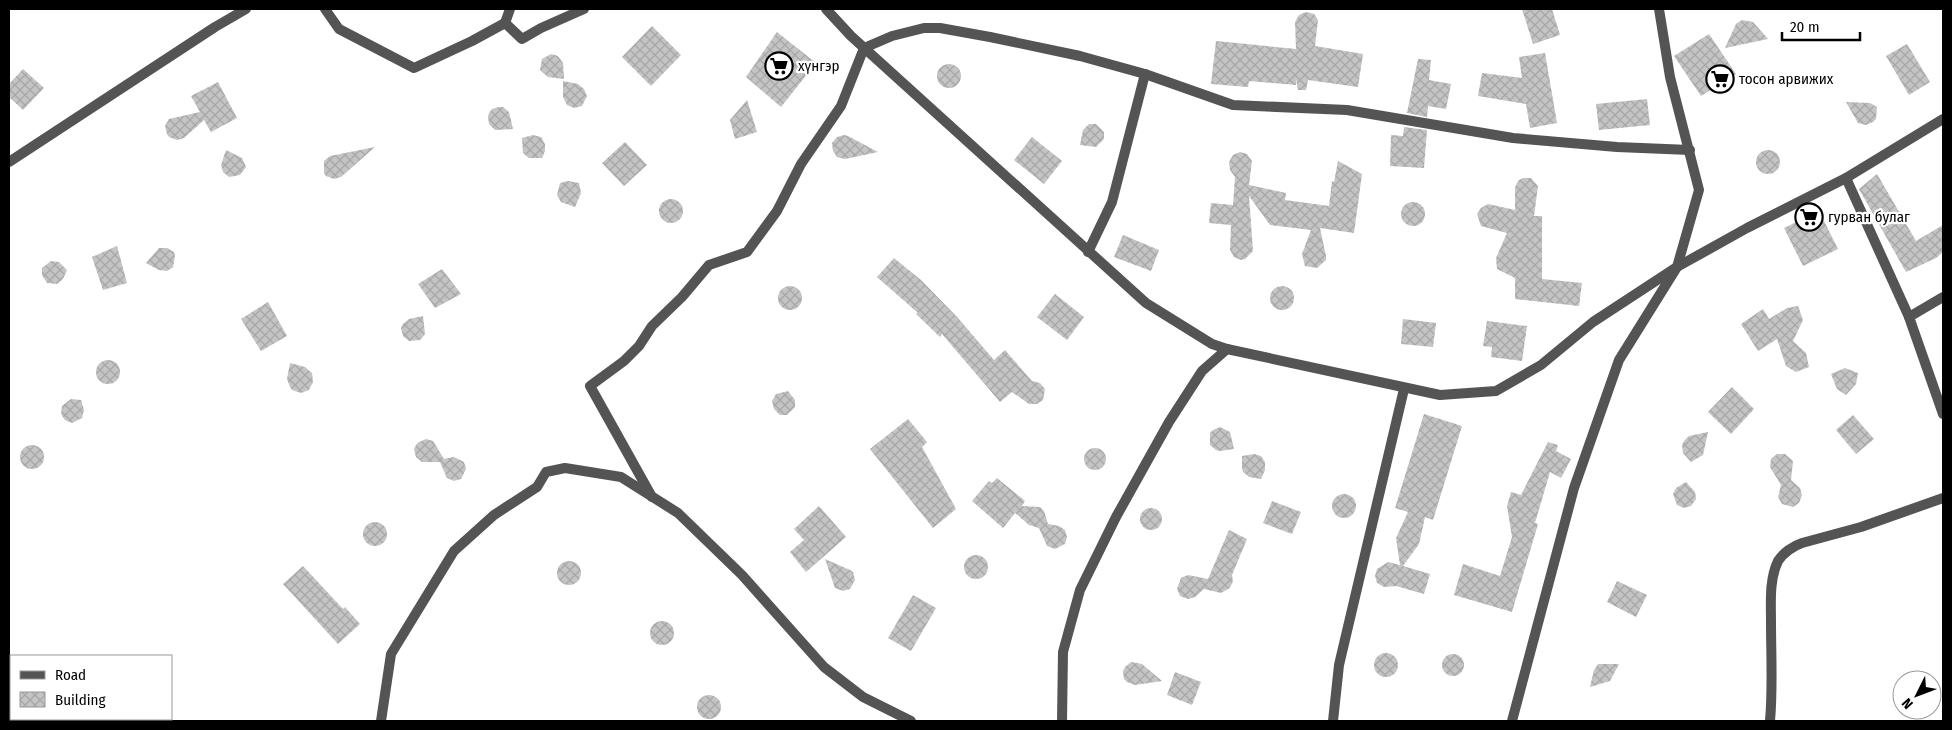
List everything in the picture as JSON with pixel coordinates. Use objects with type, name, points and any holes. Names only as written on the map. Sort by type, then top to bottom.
[{"type":"street","points":[[9,162],[215,27],[246,9]]},
{"type":"street","points":[[325,9],[339,29],[414,68],[472,41],[505,23],[510,9]]},
{"type":"street","points":[[505,23],[522,39],[541,28],[584,9]]},
{"type":"street","points":[[826,9],[864,48],[1146,303],[1212,344],[1227,349],[1404,389],[1440,395],[1496,391],[1541,365],[1593,322],[1677,267],[1747,228],[1846,178],[1943,119]]},
{"type":"street","points":[[1512,721],[1574,488],[1619,360],[1677,267],[1699,190],[1670,77],[1659,9]]},
{"type":"street","points":[[652,497],[590,386],[624,361],[639,346],[652,326],[682,297],[709,265],[747,252],[777,211],[801,164],[841,106],[864,48],[892,36],[931,27],[990,37],[1080,56],[1145,74],[1233,105],[1347,110],[1513,138],[1617,147],[1690,150]]},
{"type":"street","points":[[1088,252],[1112,202],[1145,74]]},
{"type":"street","points":[[1846,178],[1908,317],[1943,414]]},
{"type":"street","points":[[1908,317],[1943,297]]},
{"type":"street","points":[[1062,721],[1064,652],[1080,590],[1116,517],[1169,422],[1202,371],[1227,349]]},
{"type":"street","points":[[1333,721],[1339,665],[1404,389]]},
{"type":"street","points":[[381,721],[391,654],[454,551],[494,515],[537,487],[546,472],[565,468],[621,477],[678,513],[742,575],[824,667],[863,697],[911,721]]},
{"type":"street","points":[[1770,721],[1772,695],[1771,598],[1774,571],[1779,559],[1794,546],[1802,543],[1861,527],[1943,498]]},
{"type":"building","points":[[1522,9],[1552,9],[1560,35],[1533,44]]},
{"type":"building","points":[[1306,12],[1314,14],[1318,20],[1315,46],[1363,54],[1358,87],[1308,80],[1306,90],[1298,90],[1296,79],[1296,85],[1249,81],[1248,87],[1211,84],[1216,41],[1296,49],[1295,22],[1299,15]]},
{"type":"building","points":[[1742,20],[1753,22],[1768,39],[1725,48],[1736,24]]},
{"type":"building","points":[[652,26],[681,55],[651,86],[622,57]]},
{"type":"building","points":[[777,32],[816,63],[781,107],[746,77]]},
{"type":"building","points":[[1709,34],[1736,74],[1701,96],[1674,56]]},
{"type":"building","points":[[1907,44],[1930,82],[1909,95],[1886,56]]},
{"type":"building","points":[[1545,53],[1557,123],[1530,128],[1526,104],[1478,96],[1482,73],[1522,78],[1519,57]]},
{"type":"building","points":[[551,54],[558,56],[563,63],[564,79],[548,77],[540,70],[542,59]]},
{"type":"building","points":[[1418,59],[1431,60],[1429,80],[1451,84],[1446,109],[1428,106],[1427,117],[1407,113]]},
{"type":"building","points":[[949,64],[954,65],[960,71],[960,81],[954,87],[949,88],[944,87],[938,81],[937,76],[938,71],[944,65]]},
{"type":"building","points":[[23,69],[44,88],[23,110],[9,97],[9,84]]},
{"type":"building","points":[[563,81],[578,84],[584,89],[587,96],[582,106],[574,108],[567,105],[563,97]]},
{"type":"building","points":[[218,82],[237,118],[211,132],[204,120],[184,138],[177,140],[169,137],[165,126],[169,119],[200,112],[191,96]]},
{"type":"building","points":[[1647,99],[1650,125],[1599,130],[1596,104]]},
{"type":"building","points":[[747,100],[757,132],[735,139],[730,120]]},
{"type":"building","points":[[1846,102],[1870,103],[1877,107],[1876,119],[1866,125],[1858,123]]},
{"type":"building","points":[[503,107],[509,112],[513,129],[495,130],[489,124],[489,113],[492,109]]},
{"type":"building","points":[[1089,124],[1096,124],[1104,132],[1104,139],[1096,147],[1080,145],[1083,130]]},
{"type":"building","points":[[1404,127],[1427,130],[1424,168],[1390,166],[1391,135],[1403,136]]},
{"type":"building","points":[[533,135],[541,137],[545,144],[542,158],[529,158],[523,153],[522,138]]},
{"type":"building","points":[[844,135],[878,152],[845,159],[837,157],[833,151],[832,143],[837,137]]},
{"type":"building","points":[[1032,137],[1062,161],[1044,184],[1014,160]]},
{"type":"building","points":[[625,142],[647,165],[624,186],[602,163]]},
{"type":"building","points":[[375,147],[341,177],[334,179],[326,176],[324,173],[324,161],[330,156]]},
{"type":"building","points":[[226,150],[242,158],[246,167],[240,175],[229,177],[223,172],[221,165]]},
{"type":"building","points":[[1768,150],[1776,154],[1780,162],[1776,170],[1768,174],[1760,170],[1756,162],[1760,154]]},
{"type":"building","points":[[1240,152],[1247,154],[1252,161],[1249,185],[1286,193],[1285,200],[1329,206],[1332,181],[1334,182],[1338,161],[1362,174],[1354,233],[1320,228],[1326,260],[1317,268],[1305,266],[1302,254],[1311,230],[1270,225],[1249,196],[1253,251],[1245,259],[1241,260],[1234,257],[1230,250],[1231,225],[1209,223],[1211,203],[1233,205],[1235,177],[1230,170],[1229,162],[1233,155]]},
{"type":"building","points":[[1877,174],[1916,241],[1943,225],[1943,252],[1936,258],[1906,272],[1859,189]]},
{"type":"building","points":[[1531,178],[1538,186],[1534,216],[1542,216],[1542,279],[1582,283],[1579,306],[1515,299],[1515,278],[1497,269],[1496,258],[1507,233],[1481,226],[1477,214],[1481,208],[1488,204],[1515,210],[1515,187],[1519,180]]},
{"type":"building","points":[[568,181],[579,183],[581,193],[575,207],[561,202],[557,195],[560,183]]},
{"type":"building","points":[[671,199],[676,200],[682,206],[682,216],[676,222],[671,223],[666,222],[660,216],[659,211],[660,206],[666,200]]},
{"type":"building","points":[[1413,202],[1418,203],[1424,209],[1424,219],[1418,225],[1413,226],[1408,225],[1402,219],[1401,214],[1402,209],[1408,203]]},
{"type":"building","points":[[1819,211],[1838,249],[1803,266],[1784,228]]},
{"type":"building","points":[[1123,235],[1159,250],[1151,271],[1114,257]]},
{"type":"building","points":[[117,246],[127,283],[103,290],[92,257]]},
{"type":"building","points":[[159,248],[167,248],[174,252],[173,267],[167,271],[159,270],[146,263]]},
{"type":"building","points":[[894,258],[921,280],[958,318],[994,360],[1005,350],[1032,381],[1040,383],[1045,389],[1043,400],[1037,404],[1029,404],[1012,392],[1000,402],[942,334],[940,337],[916,314],[918,313],[877,277]]},
{"type":"building","points":[[51,261],[59,262],[67,270],[63,279],[57,284],[47,283],[42,275],[42,268]]},
{"type":"building","points":[[442,269],[461,294],[435,308],[418,284]]},
{"type":"building","points":[[790,286],[795,287],[801,293],[801,303],[795,309],[790,310],[785,309],[779,303],[778,298],[779,293],[785,287]]},
{"type":"building","points":[[1282,286],[1287,287],[1293,293],[1293,303],[1287,309],[1282,310],[1277,309],[1271,303],[1270,298],[1271,293],[1277,287]]},
{"type":"building","points":[[1055,294],[1084,317],[1067,340],[1037,317]]},
{"type":"building","points":[[268,302],[287,336],[261,351],[241,319]]},
{"type":"building","points":[[1798,306],[1803,320],[1793,341],[1806,353],[1809,367],[1796,372],[1786,366],[1777,339],[1758,351],[1741,324],[1763,309],[1769,319],[1787,308]]},
{"type":"building","points":[[423,316],[425,334],[420,340],[409,341],[403,336],[401,328],[403,324],[409,319]]},
{"type":"building","points":[[1403,319],[1436,323],[1433,347],[1401,344]]},
{"type":"building","points":[[1487,321],[1527,326],[1522,361],[1491,357],[1492,347],[1483,346]]},
{"type":"building","points":[[108,360],[116,364],[120,372],[116,380],[108,384],[100,380],[96,372],[100,364]]},
{"type":"building","points":[[290,363],[305,367],[312,373],[313,382],[309,390],[301,393],[292,390],[287,379]]},
{"type":"building","points":[[1845,368],[1858,373],[1856,384],[1846,395],[1837,389],[1831,374]]},
{"type":"building","points":[[1732,387],[1754,409],[1731,434],[1708,412]]},
{"type":"building","points":[[788,391],[795,400],[795,407],[787,415],[780,415],[774,409],[772,401],[776,394]]},
{"type":"building","points":[[71,399],[81,400],[84,410],[82,418],[72,423],[65,420],[61,414],[62,406]]},
{"type":"building","points":[[1424,414],[1462,426],[1433,520],[1425,517],[1419,544],[1403,566],[1430,574],[1424,594],[1396,586],[1384,587],[1377,583],[1375,576],[1377,569],[1388,562],[1400,565],[1396,538],[1408,512],[1395,508]]},
{"type":"building","points":[[1853,415],[1874,439],[1856,454],[1836,430]]},
{"type":"building","points":[[908,419],[927,442],[922,447],[956,509],[933,528],[870,449]]},
{"type":"building","points":[[1220,427],[1230,432],[1234,449],[1220,451],[1210,445],[1210,433]]},
{"type":"building","points":[[1708,432],[1703,455],[1691,462],[1683,453],[1682,445],[1684,441],[1689,436]]},
{"type":"building","points":[[426,439],[433,441],[444,459],[454,457],[464,462],[466,469],[461,479],[454,481],[447,478],[440,462],[422,462],[416,457],[414,449],[416,445]]},
{"type":"building","points":[[1548,442],[1558,445],[1556,451],[1571,459],[1561,478],[1550,472],[1535,523],[1538,524],[1512,612],[1454,595],[1463,564],[1500,576],[1512,537],[1507,506],[1511,492],[1521,495]]},
{"type":"building","points":[[32,445],[37,446],[43,452],[43,462],[37,468],[32,469],[27,468],[21,462],[20,457],[21,452],[27,446]]},
{"type":"building","points":[[1095,448],[1105,455],[1106,459],[1099,469],[1095,470],[1085,463],[1084,459],[1091,449]]},
{"type":"building","points":[[1254,454],[1261,456],[1265,462],[1265,470],[1261,479],[1249,477],[1243,472],[1242,456]]},
{"type":"building","points":[[1777,454],[1785,454],[1793,461],[1791,480],[1800,488],[1802,495],[1799,503],[1793,507],[1782,504],[1778,497],[1781,485],[1770,467],[1771,459]]},
{"type":"building","points":[[997,478],[1025,501],[1022,506],[1040,507],[1044,511],[1048,524],[1059,526],[1065,530],[1067,537],[1065,544],[1055,549],[1047,546],[1039,528],[1029,525],[1015,513],[1003,528],[972,501],[989,481],[992,483]]},
{"type":"building","points":[[1686,482],[1695,492],[1696,499],[1691,506],[1684,508],[1677,505],[1673,494],[1676,488]]},
{"type":"building","points":[[1344,494],[1349,495],[1355,501],[1355,511],[1349,517],[1344,518],[1339,517],[1333,511],[1332,506],[1333,501],[1339,495]]},
{"type":"building","points":[[1272,501],[1301,512],[1292,534],[1263,523]]},
{"type":"building","points":[[819,506],[846,537],[806,572],[790,552],[804,540],[794,529]]},
{"type":"building","points":[[1151,508],[1159,511],[1162,519],[1159,527],[1151,530],[1143,527],[1140,519],[1143,511]]},
{"type":"building","points":[[375,522],[380,523],[386,529],[386,539],[380,545],[375,546],[370,545],[364,539],[363,534],[364,529],[370,523]]},
{"type":"building","points":[[1229,530],[1247,539],[1232,575],[1233,581],[1230,588],[1221,593],[1204,589],[1195,597],[1188,599],[1180,596],[1177,589],[1181,578],[1188,575],[1208,579]]},
{"type":"building","points":[[976,555],[981,556],[987,562],[987,572],[981,578],[976,579],[971,578],[965,572],[964,567],[965,562],[971,556]]},
{"type":"building","points":[[825,559],[853,572],[855,580],[850,589],[843,591],[835,588]]},
{"type":"building","points":[[569,561],[574,562],[580,568],[580,578],[574,584],[569,585],[564,584],[558,578],[557,573],[558,568],[564,562]]},
{"type":"building","points":[[303,566],[343,609],[345,607],[360,624],[338,644],[283,584]]},
{"type":"building","points":[[1617,581],[1647,595],[1636,617],[1607,602]]},
{"type":"building","points":[[913,595],[936,608],[911,651],[888,638]]},
{"type":"building","points":[[662,621],[667,622],[673,628],[673,638],[667,644],[662,645],[657,644],[651,638],[650,633],[651,628],[657,622]]},
{"type":"building","points":[[1386,653],[1391,654],[1397,660],[1397,670],[1391,676],[1386,677],[1381,676],[1375,670],[1374,665],[1375,660],[1381,654]]},
{"type":"building","points":[[1453,654],[1463,661],[1464,665],[1457,675],[1453,676],[1443,669],[1442,665],[1449,655]]},
{"type":"building","points":[[1131,662],[1142,664],[1162,681],[1135,685],[1127,682],[1124,679],[1123,671]]},
{"type":"building","points":[[1598,664],[1619,664],[1610,681],[1590,687],[1594,670]]},
{"type":"building","points":[[1175,672],[1201,682],[1192,705],[1167,695]]},
{"type":"building","points":[[709,695],[714,696],[720,702],[720,712],[714,718],[709,719],[704,718],[698,712],[697,707],[698,702],[704,696]]},
{"type":"place","name":"хүнгэр","points":[[779,66]]},
{"type":"place","name":"тосон арвижих","points":[[1720,79]]},
{"type":"place","name":"гурван булаг","points":[[1809,217]]}]
